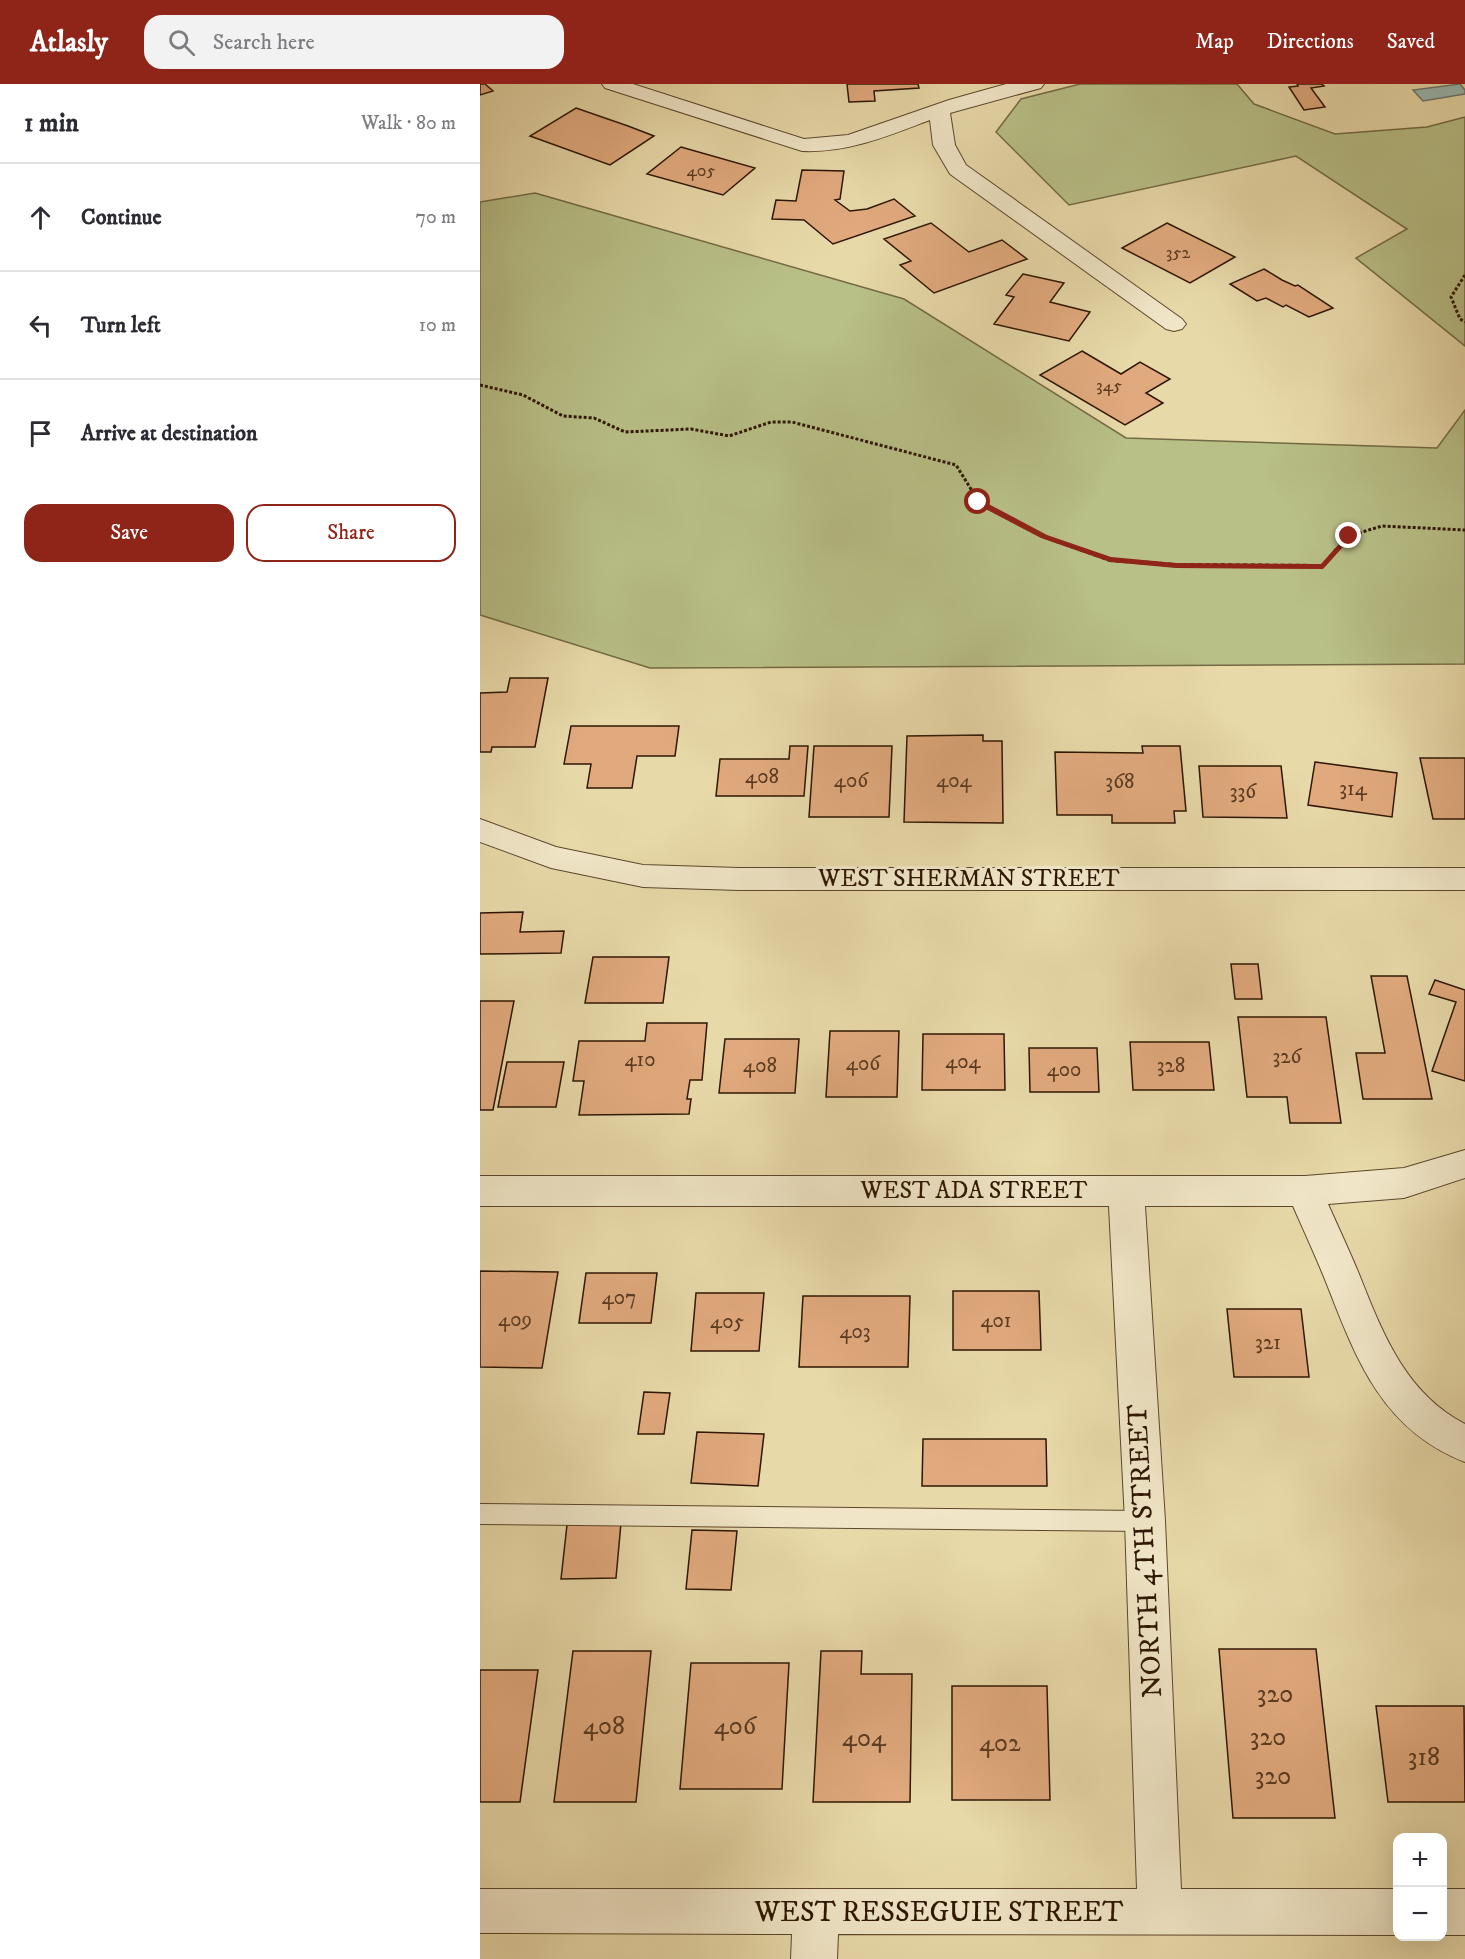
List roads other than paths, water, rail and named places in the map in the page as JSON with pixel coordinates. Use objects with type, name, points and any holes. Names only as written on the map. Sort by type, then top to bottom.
[{"type":"street","points":[[612,84],[802,145],[821,147],[841,144],[939,110],[1034,84]]},
{"type":"street","points":[[939,110],[944,145],[958,169],[1174,324]]},
{"type":"street","name":"WEST SHERMAN STREET","points":[[480,830],[551,857],[643,876],[739,879],[1465,879]]},
{"type":"street","name":"WEST ADA STREET","points":[[480,1191],[1305,1191],[1404,1183],[1465,1164]]},
{"type":"street","name":"NORTH 4TH STREET","points":[[1126,1191],[1144,1521],[1160,1912]]},
{"type":"street","points":[[1305,1191],[1371,1352],[1401,1398],[1429,1423],[1465,1444]]},
{"type":"street","name":"WEST RESSEGUIE STREET","points":[[480,1911],[1393,1912]]},
{"type":"street","points":[[814,1959],[816,1912]]},
{"type":"street","points":[[1447,1912],[1465,1912]]},
{"type":"lane","points":[[480,1514],[1144,1521]]},
{"type":"water","points":[[1460,84],[1465,94],[1423,101],[1413,90]]}]
